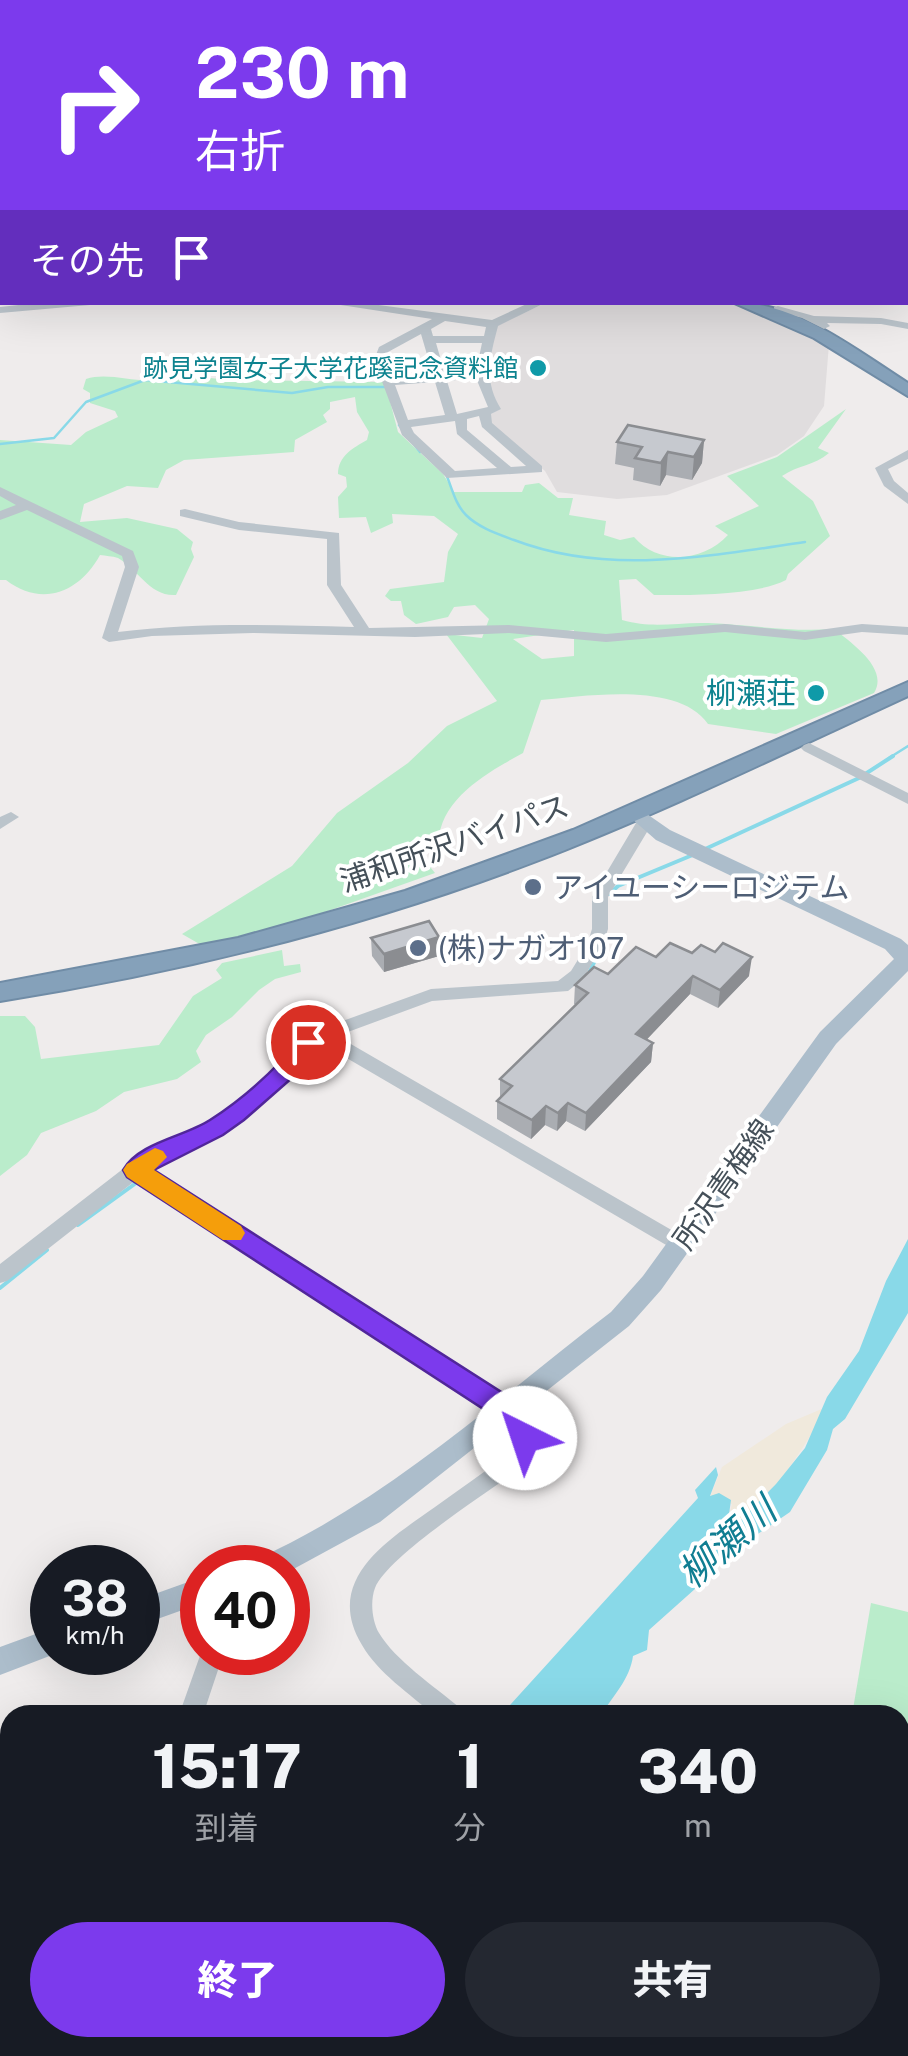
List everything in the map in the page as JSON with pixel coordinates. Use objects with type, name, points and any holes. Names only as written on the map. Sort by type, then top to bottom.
[{"type":"highway","points":[[777,309],[812,323],[908,392]]},
{"type":"highway","name":"浦和所沢バイパス","points":[[0,1006],[246,956],[393,916],[520,873],[908,685]]},
{"type":"highway","name":"浦和所沢バイパス","points":[[0,992],[125,970],[316,925],[468,878],[639,817],[908,704]]},
{"type":"main road","name":"所沢青梅線","points":[[310,1548],[361,1519],[620,1319],[680,1244],[828,1038],[900,968],[907,954],[663,835],[639,817]]},
{"type":"main road","points":[[0,1660],[30,1650]]},
{"type":"street","points":[[0,310],[56,305]]},
{"type":"street","points":[[348,305],[493,324],[535,305]]},
{"type":"street","points":[[441,318],[427,333],[382,350],[380,360],[403,424],[420,448],[452,475],[537,470],[486,424],[485,414]]},
{"type":"street","points":[[812,323],[871,320],[908,326]]},
{"type":"street","points":[[812,323],[829,330]]},
{"type":"street","points":[[403,424],[494,410],[482,392],[480,374],[481,356],[493,324]]},
{"type":"street","points":[[427,333],[489,340]]},
{"type":"street","points":[[427,333],[460,431],[509,472]]},
{"type":"street","points":[[388,382],[480,374]]},
{"type":"street","points":[[908,454],[880,468],[888,483],[908,500]]},
{"type":"street","points":[[0,491],[112,544],[132,560],[109,638],[152,632],[254,628],[365,633],[490,628],[606,638],[725,628],[805,636],[862,628],[908,631]]},
{"type":"street","points":[[0,516],[26,506]]},
{"type":"street","points":[[185,513],[239,526],[334,536],[334,584],[365,633]]},
{"type":"street","points":[[808,748],[908,799]]},
{"type":"street","points":[[0,1275],[135,1170],[161,1153],[215,1129],[292,1065],[308,1042],[321,1035],[431,995],[562,987],[577,976],[595,946],[600,929],[600,897],[639,817]]},
{"type":"street","points":[[321,1035],[680,1244]]},
{"type":"street","points":[[135,1170],[507,1410],[524,1433],[525,1447],[518,1459],[384,1556],[367,1578],[361,1602],[364,1629],[391,1663],[439,1705]]},
{"type":"street","points":[[195,1705],[206,1675]]},
{"type":"shaded area","points":[[542,305],[739,305],[829,344],[824,406],[804,436],[777,455],[667,495],[617,499],[557,492],[545,471],[490,424],[488,416],[498,410],[485,393],[486,355],[497,325]]},
{"type":"green space","points":[[173,374],[229,380],[385,382],[398,432],[443,474],[454,492],[522,492],[525,485],[539,483],[558,498],[573,498],[569,515],[606,521],[604,535],[620,540],[634,537],[656,553],[681,557],[718,544],[728,535],[715,526],[759,506],[727,476],[777,457],[846,409],[818,448],[829,453],[782,476],[813,501],[830,536],[786,580],[740,592],[654,595],[636,579],[619,580],[622,620],[655,625],[708,623],[834,629],[873,666],[877,675],[874,693],[776,734],[708,724],[694,710],[654,696],[606,694],[541,700],[523,753],[469,788],[447,812],[439,842],[422,857],[435,873],[311,917],[203,946],[182,934],[292,866],[337,813],[408,763],[447,726],[497,701],[446,634],[482,638],[489,619],[475,605],[454,607],[448,617],[416,624],[404,615],[401,601],[385,596],[390,589],[444,582],[448,552],[458,534],[434,516],[392,514],[393,523],[371,533],[366,517],[339,518],[338,497],[347,487],[346,477],[338,474],[341,462],[367,440],[369,432],[357,412],[355,397],[330,402],[330,409],[323,415],[327,422],[295,440],[294,452],[184,460],[166,470],[158,488],[127,486],[84,504],[80,522],[127,518],[177,529],[193,542],[194,557],[176,595],[151,587],[118,558],[100,555],[82,578],[59,592],[33,593],[0,580],[0,440],[71,445],[86,432],[118,417],[115,411],[90,403],[90,393],[83,389],[86,379],[163,378]],"holes":[[[574,630],[574,656],[542,659],[513,639]]]},
{"type":"green space","points":[[282,950],[284,966],[300,964],[301,972],[275,979],[206,1035],[196,1051],[201,1062],[177,1079],[124,1092],[96,1111],[41,1133],[27,1155],[0,1176],[0,1016],[25,1016],[35,1027],[41,1059],[159,1045],[193,996],[222,978],[216,970],[222,963]]},
{"type":"green space","points":[[871,1603],[908,1612],[908,1705],[854,1705]]},
{"type":"sand","points":[[824,1408],[808,1439],[768,1495],[726,1529],[732,1504],[710,1497],[722,1467],[786,1424]]},
{"type":"water","name":"柳瀬川","points":[[908,1239],[908,1313],[845,1419],[833,1429],[827,1450],[790,1512],[723,1558],[705,1580],[649,1630],[647,1650],[633,1656],[625,1680],[608,1705],[510,1705],[698,1498],[695,1490],[716,1467],[718,1475],[710,1496],[719,1493],[731,1500],[727,1529],[736,1525],[776,1484],[805,1448],[827,1397],[859,1351],[886,1281]]},
{"type":"building","points":[[628,425],[704,440],[694,457],[668,452],[661,463],[635,458],[642,447],[617,442]]},
{"type":"building","points":[[429,921],[439,937],[384,954],[371,938]]},
{"type":"building","points":[[670,943],[692,953],[701,945],[715,952],[723,943],[752,957],[720,990],[693,976],[636,1034],[653,1043],[586,1113],[568,1103],[558,1113],[546,1106],[532,1120],[497,1101],[512,1086],[500,1079],[588,993],[575,985],[594,967],[608,974],[636,947],[656,957]]},
{"type":"waterway","points":[[0,444],[54,438],[86,402],[145,380],[292,393],[328,387],[387,387]]},
{"type":"waterway","points":[[399,425],[420,452]]},
{"type":"waterway","points":[[446,474],[459,506],[471,520],[495,533],[550,551],[622,560],[659,560],[805,542]]},
{"type":"waterway","points":[[889,758],[908,746]]},
{"type":"waterway","points":[[703,850],[859,778],[893,756]]},
{"type":"waterway","points":[[609,894],[618,886],[695,854]]},
{"type":"waterway","points":[[590,971],[605,939]]},
{"type":"waterway","points":[[235,1122],[274,1090]]},
{"type":"waterway","points":[[78,1225],[143,1178]]},
{"type":"waterway","points":[[0,1288],[47,1250]]},
{"type":"slow traffic","points":[[155,1157],[135,1170],[232,1233]]},
{"type":"place","name":"跡見学園女子大学花蹊記念資料館","points":[[538,368]]},
{"type":"place","name":"柳瀬荘","points":[[816,693]]},
{"type":"place","name":"アイユーシーロジテム","points":[[533,887]]},
{"type":"place","name":"(株)ナガオ107","points":[[418,948]]},
{"type":"route","points":[[308,1042],[292,1065],[236,1114],[135,1170],[507,1410],[525,1438]]}]
